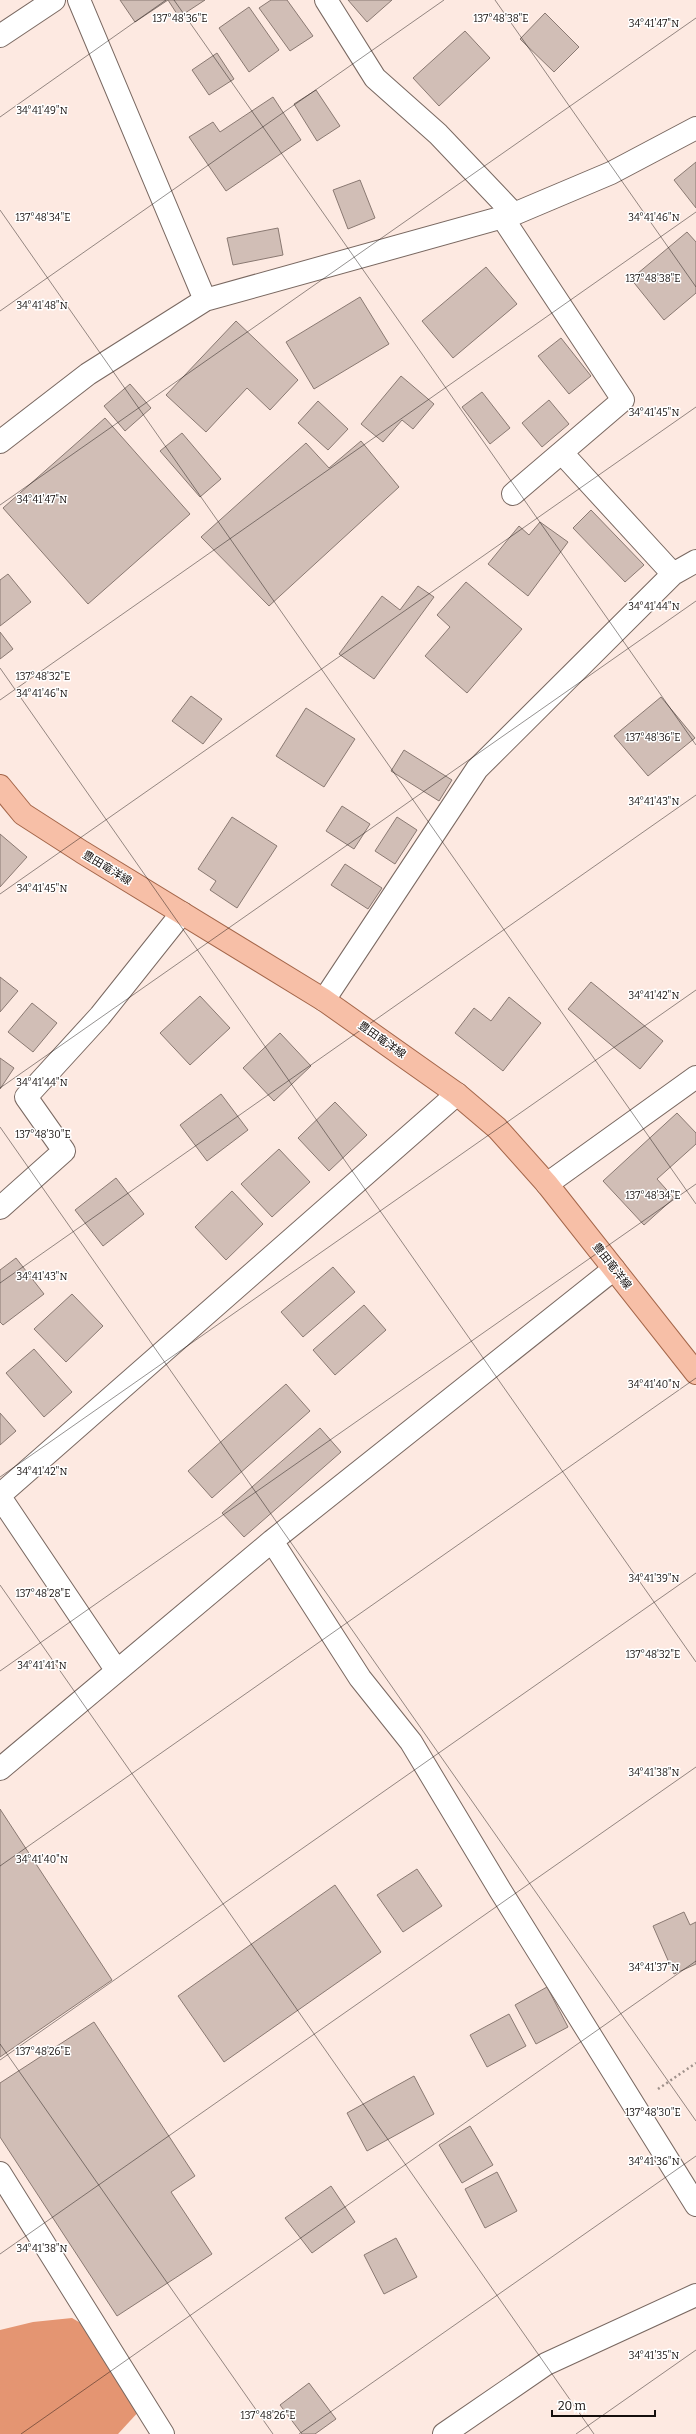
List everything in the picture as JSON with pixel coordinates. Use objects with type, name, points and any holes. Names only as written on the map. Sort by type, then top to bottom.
[{"type":"main road","name":"豊田竜洋線","points":[[0,786],[23,814],[82,852],[324,1000],[457,1094],[497,1128],[547,1184],[696,1373]]},
{"type":"street","points":[[0,36],[54,0]]},
{"type":"street","points":[[79,0],[205,300]]},
{"type":"street","points":[[326,0],[376,78],[438,134],[508,215],[623,400],[513,494]]},
{"type":"street","points":[[0,442],[88,374],[205,300],[508,215],[611,173],[696,128]]},
{"type":"street","points":[[562,453],[673,574]]},
{"type":"street","points":[[324,1000],[477,769],[673,574],[696,561]]},
{"type":"street","points":[[0,1208],[64,1151],[26,1097],[100,1016],[182,913]]},
{"type":"street","points":[[547,1184],[696,1077]]},
{"type":"street","points":[[117,1671],[0,1496],[457,1094]]},
{"type":"street","points":[[0,1769],[272,1541],[614,1269]]},
{"type":"street","points":[[272,1541],[360,1678],[411,1742],[436,1787],[633,2106],[696,2205]]},
{"type":"street","points":[[0,2174],[163,2434]]},
{"type":"street","points":[[444,2434],[546,2364],[696,2295]]},
{"type":"path","points":[[633,2106],[696,2063]]},
{"type":"shaded area","points":[[72,2318],[101,2335],[141,2409],[118,2434],[0,2434],[0,2330],[33,2322]]},
{"type":"building","points":[[120,0],[168,0],[135,22]]},
{"type":"building","points":[[168,0],[205,0],[179,17]]},
{"type":"building","points":[[271,0],[287,0],[313,36],[290,51],[259,8]]},
{"type":"building","points":[[348,0],[392,0],[367,22]]},
{"type":"building","points":[[249,7],[279,50],[249,72],[219,28]]},
{"type":"building","points":[[545,13],[579,47],[554,72],[520,39]]},
{"type":"building","points":[[465,31],[490,58],[439,106],[413,78]]},
{"type":"building","points":[[217,53],[234,79],[209,95],[192,70]]},
{"type":"building","points":[[316,90],[340,126],[317,141],[294,104]]},
{"type":"building","points":[[273,97],[301,140],[226,191],[189,137],[213,122],[220,132]]},
{"type":"building","points":[[696,162],[696,208],[674,180]]},
{"type":"building","points":[[360,180],[375,218],[348,229],[333,190]]},
{"type":"building","points":[[278,228],[283,255],[233,265],[227,238]]},
{"type":"building","points":[[687,232],[696,242],[696,293],[664,320],[631,279]]},
{"type":"building","points":[[486,267],[517,304],[453,358],[422,321]]},
{"type":"building","points":[[360,297],[389,344],[314,389],[286,342]]},
{"type":"building","points":[[236,321],[298,380],[270,410],[247,388],[206,432],[166,395]]},
{"type":"building","points":[[561,338],[591,376],[569,394],[538,356]]},
{"type":"building","points":[[401,376],[434,404],[413,429],[402,420],[383,442],[361,424]]},
{"type":"building","points":[[130,384],[151,408],[125,431],[104,406]]},
{"type":"building","points":[[482,392],[510,428],[490,444],[462,407]]},
{"type":"building","points":[[549,400],[569,424],[542,447],[522,423]]},
{"type":"building","points":[[318,401],[348,429],[328,450],[298,423]]},
{"type":"building","points":[[105,418],[190,514],[88,604],[3,508]]},
{"type":"building","points":[[182,433],[221,479],[200,497],[160,451]]},
{"type":"building","points":[[361,441],[399,487],[269,606],[201,537],[306,443],[329,468]]},
{"type":"building","points":[[591,510],[644,565],[625,582],[573,528]]},
{"type":"building","points":[[540,522],[568,542],[528,596],[488,564],[519,526],[529,535]]},
{"type":"building","points":[[8,574],[31,602],[0,626],[0,580]]},
{"type":"building","points":[[466,582],[522,629],[467,693],[425,656],[450,627],[437,615]]},
{"type":"building","points":[[418,586],[434,597],[374,679],[339,654],[382,596],[400,610]]},
{"type":"building","points":[[0,632],[13,649],[0,659]]},
{"type":"building","points":[[191,696],[222,719],[203,744],[172,721]]},
{"type":"building","points":[[661,697],[695,738],[648,776],[614,736]]},
{"type":"building","points":[[306,708],[355,739],[324,787],[276,756]]},
{"type":"building","points":[[404,750],[452,780],[439,801],[391,771]]},
{"type":"building","points":[[342,806],[370,824],[354,849],[326,831]]},
{"type":"building","points":[[232,817],[277,846],[237,908],[210,890],[216,881],[198,869]]},
{"type":"building","points":[[397,817],[417,830],[395,864],[375,851]]},
{"type":"building","points":[[0,834],[27,857],[0,887]]},
{"type":"building","points":[[345,864],[382,888],[368,909],[331,885]]},
{"type":"building","points":[[0,977],[18,991],[0,1012]]},
{"type":"building","points":[[591,982],[663,1041],[640,1069],[568,1009]]},
{"type":"building","points":[[200,996],[230,1028],[190,1065],[160,1033]]},
{"type":"building","points":[[509,997],[541,1023],[503,1071],[455,1033],[474,1008],[491,1021]]},
{"type":"building","points":[[32,1003],[57,1023],[33,1052],[8,1032]]},
{"type":"building","points":[[280,1033],[311,1066],[274,1101],[243,1068]]},
{"type":"building","points":[[0,1058],[14,1068],[0,1089]]},
{"type":"building","points":[[221,1094],[248,1130],[207,1161],[180,1125]]},
{"type":"building","points":[[335,1102],[367,1135],[329,1171],[298,1138]]},
{"type":"building","points":[[677,1113],[696,1133],[696,1144],[657,1179],[674,1198],[644,1225],[603,1181]]},
{"type":"building","points":[[279,1149],[310,1182],[272,1217],[241,1184]]},
{"type":"building","points":[[116,1178],[144,1214],[103,1246],[75,1210]]},
{"type":"building","points":[[232,1191],[263,1224],[226,1260],[195,1227]]},
{"type":"building","points":[[16,1258],[44,1294],[3,1325],[0,1322],[0,1270]]},
{"type":"building","points":[[333,1267],[355,1292],[303,1337],[281,1312]]},
{"type":"building","points":[[72,1294],[103,1326],[66,1362],[34,1329]]},
{"type":"building","points":[[364,1305],[386,1330],[335,1375],[313,1350]]},
{"type":"building","points":[[34,1349],[72,1392],[44,1417],[6,1373]]},
{"type":"building","points":[[286,1384],[310,1411],[212,1498],[188,1471]]},
{"type":"building","points":[[0,1413],[16,1431],[0,1445]]},
{"type":"building","points":[[320,1428],[341,1452],[244,1537],[222,1513]]},
{"type":"building","points":[[0,1809],[112,1980],[0,2057]]},
{"type":"building","points":[[417,1869],[442,1906],[403,1932],[377,1895]]},
{"type":"building","points":[[335,1885],[381,1952],[224,2062],[178,1996]]},
{"type":"building","points":[[684,1912],[690,1925],[696,1922],[696,1964],[674,1974],[653,1926]]},
{"type":"building","points":[[547,1987],[568,2027],[536,2044],[515,2005]]},
{"type":"building","points":[[509,2014],[526,2046],[487,2067],[470,2035]]},
{"type":"building","points":[[94,2022],[195,2176],[171,2192],[212,2254],[117,2316],[0,2137],[0,2083]]},
{"type":"building","points":[[414,2076],[434,2114],[367,2151],[347,2113]]},
{"type":"building","points":[[470,2126],[493,2165],[462,2183],[439,2145]]},
{"type":"building","points":[[497,2172],[517,2211],[485,2228],[465,2189]]},
{"type":"building","points":[[331,2186],[355,2222],[312,2253],[285,2218]]},
{"type":"building","points":[[396,2238],[417,2277],[384,2294],[364,2255]]},
{"type":"building","points":[[309,2383],[336,2419],[315,2434],[302,2434],[280,2405]]}]
